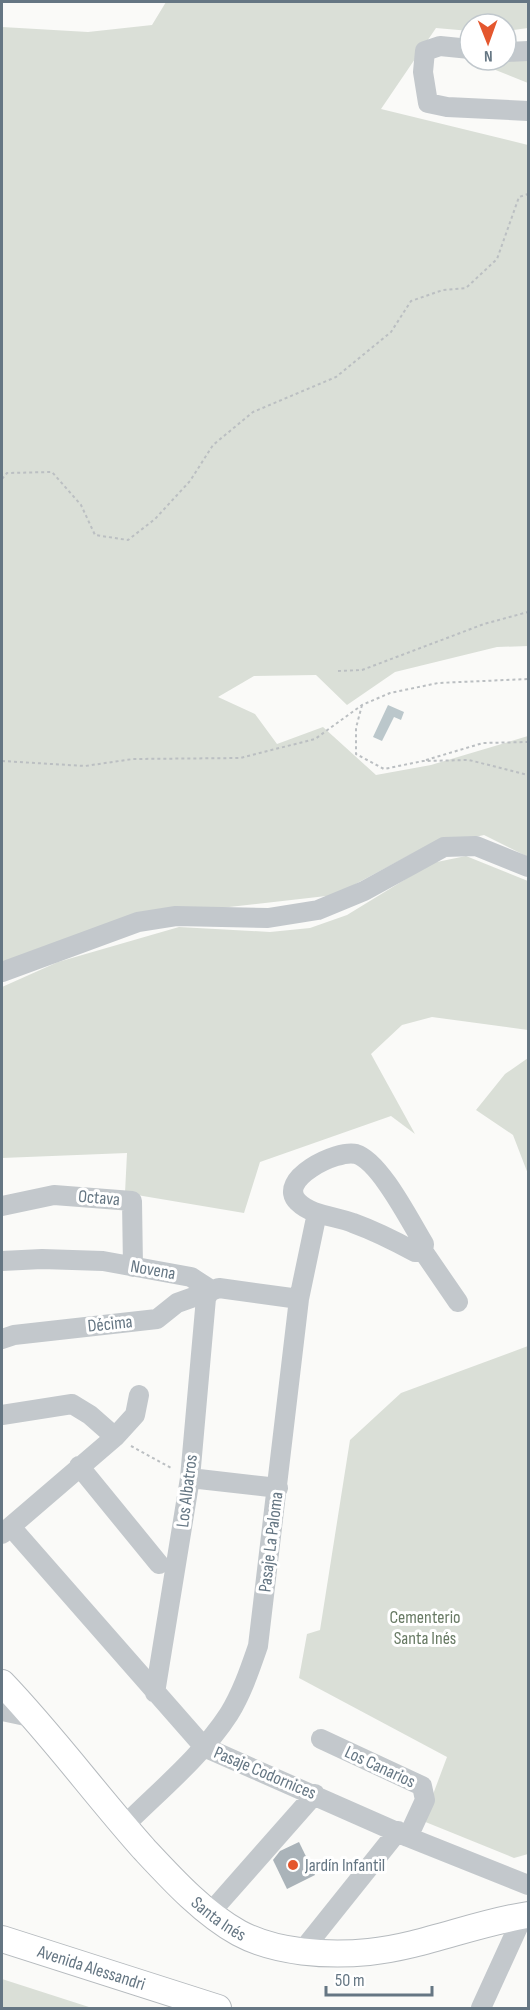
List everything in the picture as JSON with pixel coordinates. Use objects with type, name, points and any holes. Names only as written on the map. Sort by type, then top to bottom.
[{"type":"main road","name":"Santa Inés","points":[[2,1683],[35,1718],[124,1826],[170,1877],[210,1912],[240,1933],[271,1945],[302,1951],[369,1952],[432,1940],[526,1915]]},
{"type":"main road","name":"Avenida Alessandri","points":[[2,1939],[218,2008]]},
{"type":"main road","name":"Avenida Alessandri","points":[[2,1957],[165,2008]]},
{"type":"street","points":[[458,48],[440,46],[425,51],[423,72],[428,103],[447,107],[528,111]]},
{"type":"street","points":[[2,972],[138,922],[176,916],[268,918],[318,910],[364,891],[444,847],[476,846],[528,867]]},
{"type":"street","points":[[423,1251],[415,1252],[352,1222],[317,1213],[299,1204],[294,1197],[293,1190],[299,1178],[312,1167],[332,1158],[357,1154],[380,1174],[424,1244],[423,1251],[458,1302]]},
{"type":"street","name":"Octava","points":[[2,1206],[54,1195],[132,1201],[133,1267]]},
{"type":"street","name":"Pasaje La Paloma","points":[[124,1826],[204,1747],[235,1703],[246,1682],[258,1646],[299,1299],[317,1213]]},
{"type":"street","name":"Novena","points":[[2,1261],[82,1260],[191,1277],[211,1290],[219,1288],[299,1299]]},
{"type":"street","name":"Décima","points":[[2,1339],[25,1334],[157,1319],[177,1303],[211,1290]]},
{"type":"street","name":"Los Albatros","points":[[155,1693],[190,1478],[206,1298],[211,1290]]},
{"type":"street","points":[[6,1530],[115,1437],[135,1415],[139,1395]]},
{"type":"street","points":[[2,1415],[72,1404],[90,1415],[115,1437]]},
{"type":"street","points":[[79,1466],[159,1564]]},
{"type":"street","points":[[190,1478],[278,1488]]},
{"type":"street","name":"Pasaje Codornices","points":[[6,1530],[204,1747],[403,1834],[528,1885]]},
{"type":"street","points":[[2,1711],[35,1718]]},
{"type":"street","name":"Los Canarios","points":[[302,1951],[403,1834],[425,1800],[422,1786],[321,1739]]},
{"type":"street","points":[[210,1912],[315,1794]]},
{"type":"street","points":[[481,2008],[526,1915]]},
{"type":"path","points":[[2,479],[7,473],[52,472],[81,504],[94,535],[128,540],[155,519],[190,482],[213,445],[253,412],[336,377],[391,332],[411,301],[443,290],[466,288],[497,259],[519,197],[528,194]]},
{"type":"path","points":[[338,671],[362,670],[484,624],[528,612]]},
{"type":"path","points":[[2,761],[85,766],[133,759],[240,758],[315,739],[362,705],[390,693],[438,682],[528,679]]},
{"type":"path","points":[[362,705],[356,728],[356,754],[384,769],[423,761],[483,743],[528,742]]},
{"type":"path","points":[[423,761],[469,760],[528,775]]},
{"type":"path","points":[[115,1437],[190,1478]]},
{"type":"green space","points":[[166,2],[528,2],[528,28],[518,29],[518,12],[458,12],[458,30],[436,28],[381,109],[528,145],[528,646],[497,647],[395,672],[347,705],[316,675],[254,676],[218,697],[255,714],[277,744],[323,727],[376,775],[431,765],[528,736],[528,857],[484,835],[421,849],[335,895],[140,917],[2,968],[2,27],[88,32],[152,25]]},
{"type":"green space","points":[[528,59],[528,83],[500,72],[518,72],[518,60]]},
{"type":"green space","points":[[466,856],[528,881],[528,1030],[432,1017],[402,1025],[371,1054],[415,1134],[391,1116],[260,1162],[244,1213],[125,1193],[127,1153],[2,1158],[2,987],[58,962],[179,927],[270,932],[310,928],[347,915],[432,863]]},
{"type":"green space","points":[[528,1058],[528,1174],[513,1135],[476,1110],[505,1074]]},
{"type":"green space","name":"Cementerio Santa Inés","points":[[528,1346],[528,1854],[514,1858],[423,1821],[447,1757],[299,1678],[307,1634],[320,1630],[350,1440],[401,1393]]},
{"type":"green space","points":[[2,1979],[92,2008],[2,2008]]},
{"type":"shaded area","points":[[388,705],[404,712],[401,720],[394,717],[382,741],[373,737]]},
{"type":"building","name":"Jardín Infantil","points":[[299,1842],[315,1875],[287,1889],[273,1860],[280,1851]]},
{"type":"place","name":"Jardín Infantil","points":[[293,1865]]}]
